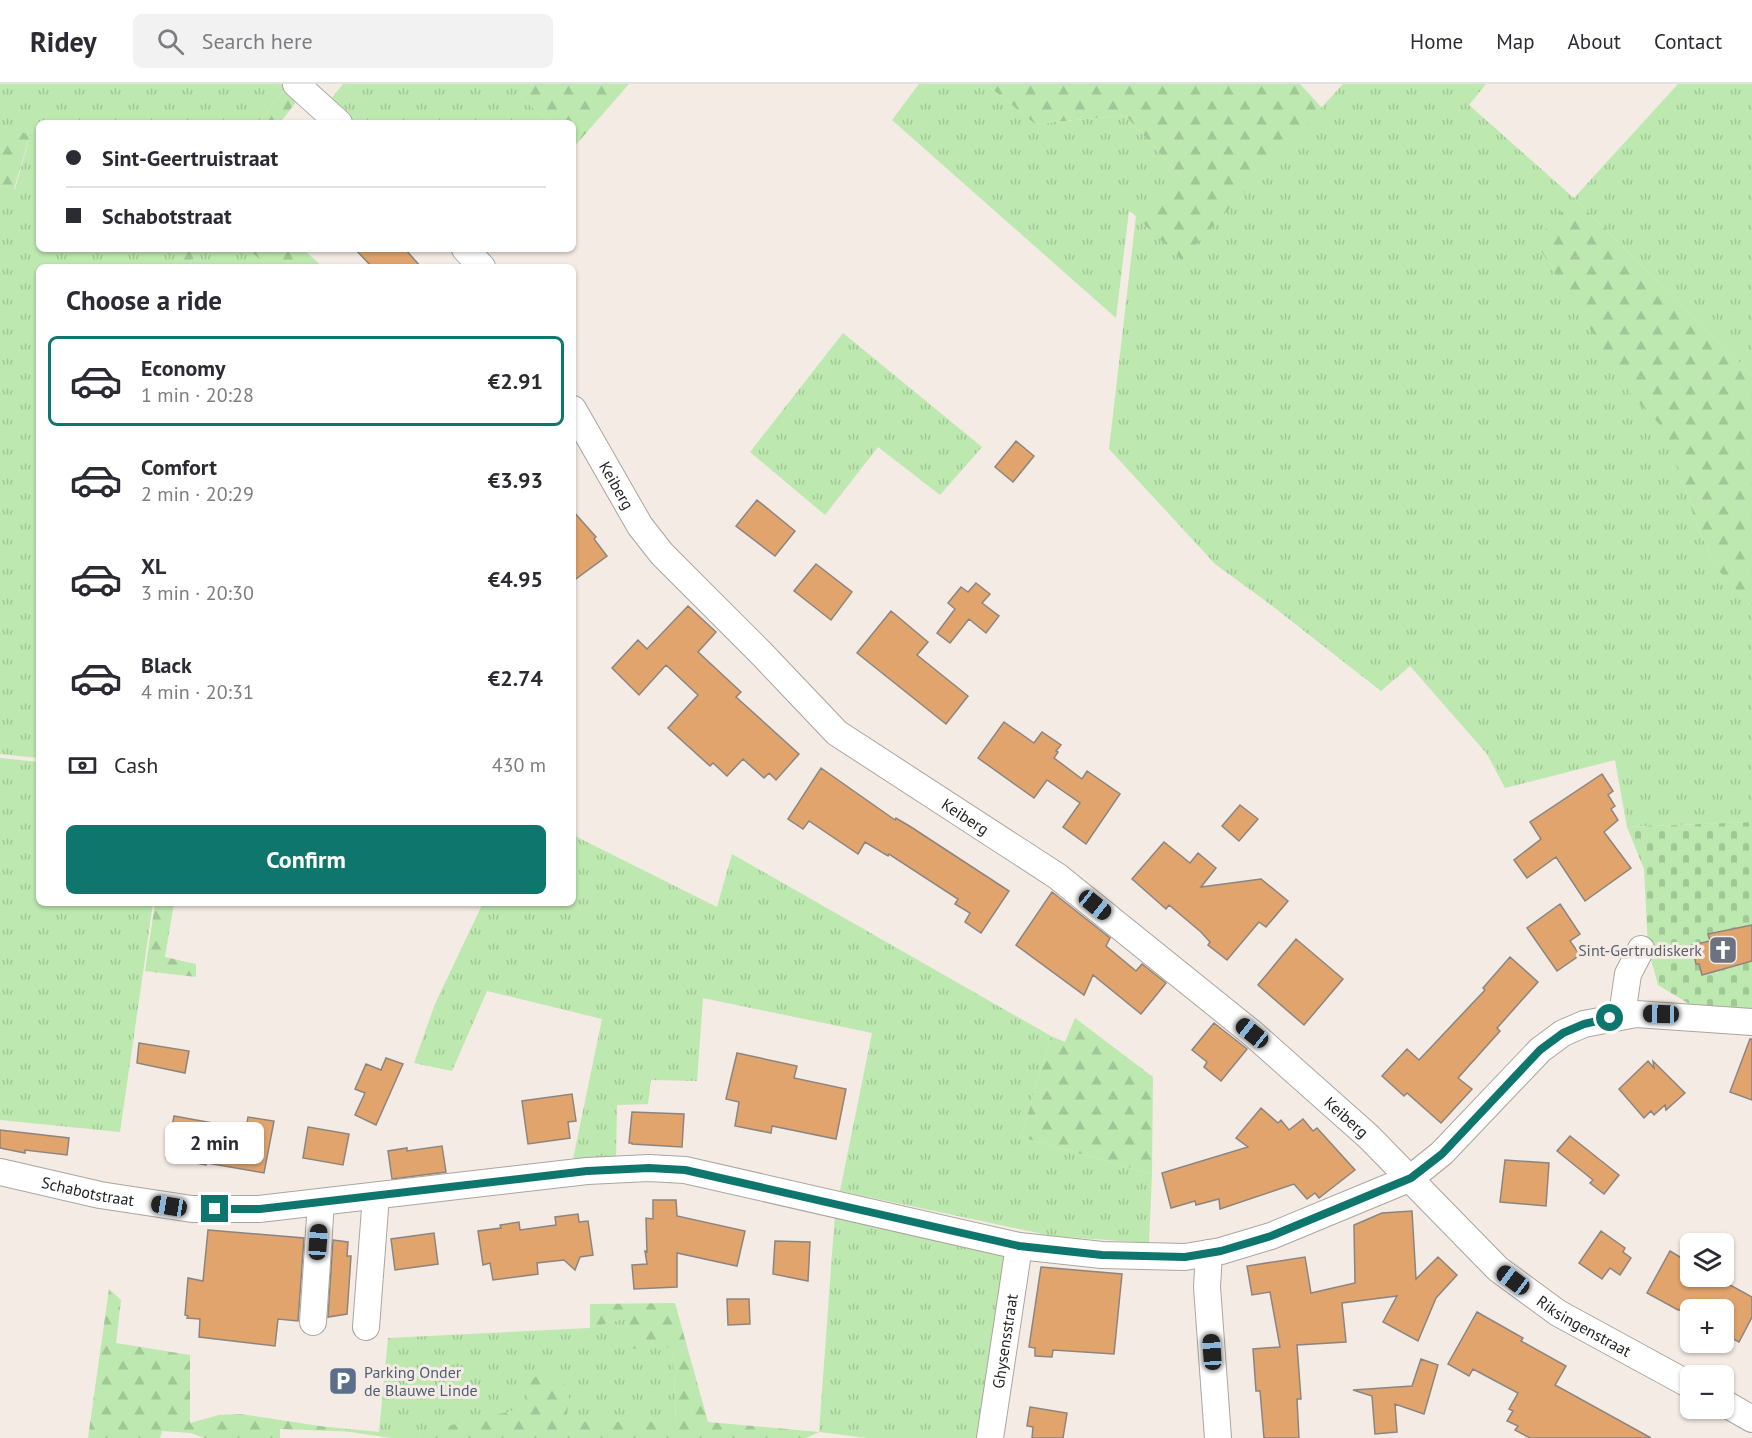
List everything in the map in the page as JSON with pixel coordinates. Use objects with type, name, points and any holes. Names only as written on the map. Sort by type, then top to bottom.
[{"type":"street","points":[[296,84],[336,120]]},
{"type":"street","points":[[468,252],[479,264]]},
{"type":"street","name":"Keiberg","points":[[576,414],[640,526],[662,554],[837,733],[1057,876],[1252,1033],[1369,1137],[1411,1178]]},
{"type":"street","points":[[1622,1015],[1628,974],[1641,949]]},
{"type":"street","name":"Schabotstraat","points":[[0,1172],[100,1195],[192,1209],[260,1209],[587,1171],[649,1168],[685,1170],[1019,1246],[1102,1255],[1185,1257],[1221,1251],[1271,1236],[1411,1178],[1442,1154],[1540,1050],[1563,1033],[1584,1024],[1622,1015],[1661,1014],[1752,1022]]},
{"type":"street","name":"Riksingenstraat","points":[[1411,1178],[1498,1269],[1558,1313],[1680,1380]]},
{"type":"street","points":[[366,1327],[376,1196]]},
{"type":"street","points":[[313,1322],[321,1202]]},
{"type":"street","name":"Ghysensstraat","points":[[990,1438],[1019,1246]]},
{"type":"street","points":[[1209,1253],[1208,1287],[1218,1438]]},
{"type":"street","points":[[1734,1409],[1752,1419]]},
{"type":"green space","points":[[0,84],[282,84],[286,87],[261,120],[36,120],[36,252],[182,252],[176,264],[36,264],[36,758],[0,754],[0,186],[15,189],[30,136],[0,125]]},
{"type":"green space","points":[[343,84],[532,84],[521,97],[547,120],[349,120],[333,106],[331,99]]},
{"type":"green space","points":[[532,84],[629,84],[576,145],[576,120],[547,120],[521,97]]},
{"type":"green space","points":[[919,84],[986,84],[1035,124],[1125,115],[1181,177],[1182,259],[1343,84],[1486,84],[1469,105],[1574,198],[1632,396],[1666,430],[1697,526],[1717,569],[1752,607],[1752,822],[1627,827],[1615,760],[1505,788],[1487,754],[1410,666],[1381,691],[1215,564],[1109,449],[1136,216],[1129,211],[1116,318],[892,120]]},
{"type":"green space","points":[[986,84],[1300,84],[1322,108],[1182,260],[1143,223],[1181,177],[1125,115],[1035,124]]},
{"type":"green space","points":[[1678,84],[1752,84],[1752,375],[1574,198]]},
{"type":"green space","points":[[286,87],[299,98],[282,120],[261,120]]},
{"type":"green space","points":[[0,125],[30,135],[14,189],[0,186]]},
{"type":"green space","points":[[1574,198],[1752,375],[1752,607],[1717,569],[1697,526],[1666,431],[1632,396],[1535,241]]},
{"type":"green space","points":[[182,252],[196,252],[190,264],[176,264]]},
{"type":"green space","points":[[196,252],[252,252],[266,264],[190,264]]},
{"type":"green space","points":[[252,252],[306,252],[320,264],[266,264]]},
{"type":"green space","points":[[843,333],[982,447],[940,495],[878,447],[825,515],[750,452]]},
{"type":"green space","points":[[0,758],[36,762],[36,906],[153,906],[120,1132],[0,1120]]},
{"type":"green space","points":[[1752,822],[1752,925],[1709,934],[1710,941],[1693,945],[1702,976],[1716,971],[1717,974],[1718,971],[1752,961],[1752,1009],[1691,1005],[1658,985],[1648,948],[1644,869],[1627,827]]},
{"type":"green space","points":[[576,836],[717,907],[732,854],[1051,1036],[1021,1137],[1152,1174],[1149,1243],[1052,1236],[840,1191],[872,1033],[703,998],[697,1081],[651,1080],[648,1104],[617,1105],[616,1160],[572,1164],[602,1019],[487,991],[452,1071],[414,1063],[435,1004],[482,906],[576,906]]},
{"type":"green space","points":[[155,906],[174,906],[165,957],[196,964],[196,977],[145,971]]},
{"type":"green space","points":[[1075,1018],[1153,1077],[1152,1174],[1021,1137],[1051,1036],[1065,1042]]},
{"type":"green space","points":[[835,1214],[998,1249],[1008,1264],[980,1438],[867,1438],[819,1432]]},
{"type":"green space","points":[[109,1289],[121,1300],[116,1343],[190,1355],[190,1423],[219,1415],[241,1414],[359,1432],[280,1429],[280,1438],[204,1438],[191,1433],[162,1431],[160,1438],[88,1438]]},
{"type":"green space","points":[[675,1303],[708,1422],[819,1432],[806,1438],[421,1438],[417,1433],[530,1407],[524,1381],[544,1374],[563,1380],[569,1398],[566,1422],[676,1422],[673,1347],[625,1349],[626,1318],[590,1328],[590,1304]]},
{"type":"green space","points":[[626,1318],[673,1347],[676,1423],[565,1422],[569,1398],[418,1433],[421,1438],[391,1438],[298,1424],[379,1432],[388,1338],[590,1328]]},
{"type":"building","points":[[358,252],[408,252],[418,264],[369,264]]},
{"type":"building","points":[[1016,441],[1034,456],[1013,482],[995,467]]},
{"type":"building","points":[[757,500],[795,531],[775,556],[736,526]]},
{"type":"building","points":[[576,514],[596,537],[594,539],[607,556],[576,579]]},
{"type":"building","points":[[816,564],[852,592],[831,620],[794,591]]},
{"type":"building","points":[[976,583],[990,594],[982,603],[999,616],[986,633],[969,619],[950,643],[937,633],[955,609],[948,603],[961,587],[968,592]]},
{"type":"building","points":[[688,606],[716,632],[698,652],[741,692],[736,697],[799,754],[776,780],[769,773],[764,778],[743,759],[727,776],[713,763],[710,766],[668,728],[698,695],[666,665],[639,695],[612,668],[638,640],[647,649]]},
{"type":"building","points":[[891,611],[928,642],[917,655],[968,696],[946,724],[857,653]]},
{"type":"building","points":[[1004,722],[1034,743],[1042,732],[1061,745],[1054,758],[1082,779],[1087,771],[1120,794],[1086,844],[1063,827],[1080,803],[1047,780],[1034,798],[978,758]]},
{"type":"building","points":[[821,768],[895,820],[896,818],[911,827],[1009,891],[981,933],[965,922],[970,913],[955,904],[958,899],[889,854],[888,856],[865,842],[858,854],[809,821],[803,829],[788,819]]},
{"type":"building","points":[[1602,774],[1613,791],[1608,795],[1615,806],[1611,809],[1618,820],[1604,832],[1631,868],[1585,901],[1556,857],[1527,878],[1514,860],[1541,839],[1530,822]]},
{"type":"building","points":[[1240,805],[1258,819],[1239,841],[1222,826]]},
{"type":"building","points":[[1164,842],[1190,863],[1198,853],[1216,868],[1201,887],[1261,879],[1288,901],[1266,927],[1259,922],[1227,960],[1208,945],[1210,942],[1201,932],[1169,905],[1166,909],[1132,879]]},
{"type":"building","points":[[1052,892],[1110,938],[1106,946],[1136,971],[1142,964],[1166,983],[1141,1014],[1093,975],[1084,995],[1016,945]]},
{"type":"building","points":[[1560,904],[1580,934],[1570,941],[1580,955],[1557,971],[1527,928]]},
{"type":"building","name":"Sint-Gertrudiskerk","points":[[1752,925],[1752,961],[1702,975],[1699,964],[1696,964],[1692,945],[1710,941],[1708,934]]},
{"type":"building","points":[[1296,939],[1343,979],[1304,1025],[1258,985]]},
{"type":"building","points":[[1510,957],[1538,982],[1497,1028],[1500,1031],[1458,1078],[1472,1089],[1441,1123],[1407,1093],[1404,1096],[1382,1076],[1407,1049],[1419,1060],[1485,990],[1483,988]]},
{"type":"building","points":[[1214,1023],[1247,1049],[1221,1081],[1204,1067],[1207,1062],[1192,1050]]},
{"type":"building","points":[[1750,1039],[1752,1039],[1752,1100],[1730,1092]]},
{"type":"building","points":[[139,1043],[189,1051],[185,1073],[137,1063]]},
{"type":"building","points":[[737,1053],[797,1066],[794,1078],[846,1089],[836,1139],[772,1126],[771,1133],[735,1126],[739,1102],[726,1099]]},
{"type":"building","points":[[386,1058],[403,1064],[376,1125],[355,1115],[365,1093],[355,1089],[366,1064],[381,1070]]},
{"type":"building","points":[[1648,1061],[1654,1068],[1653,1061],[1685,1093],[1666,1110],[1665,1105],[1654,1115],[1651,1111],[1644,1118],[1619,1089]]},
{"type":"building","points":[[572,1094],[576,1121],[568,1122],[570,1138],[528,1144],[522,1101]]},
{"type":"building","points":[[1261,1108],[1278,1123],[1281,1120],[1289,1130],[1303,1119],[1313,1131],[1317,1128],[1355,1170],[1319,1198],[1315,1193],[1307,1199],[1294,1184],[1220,1209],[1219,1199],[1196,1205],[1195,1201],[1171,1208],[1162,1173],[1248,1147],[1236,1138]]},
{"type":"building","points":[[632,1112],[684,1114],[682,1147],[629,1143]]},
{"type":"building","points":[[174,1116],[246,1129],[248,1117],[274,1121],[264,1173],[166,1158]]},
{"type":"building","points":[[308,1127],[349,1134],[343,1165],[303,1158]]},
{"type":"building","points":[[0,1130],[69,1138],[67,1155],[25,1150],[25,1153],[0,1148]]},
{"type":"building","points":[[1570,1136],[1619,1175],[1604,1194],[1590,1183],[1593,1180],[1557,1151]]},
{"type":"building","points":[[442,1146],[446,1172],[392,1179],[388,1151]]},
{"type":"building","points":[[1505,1160],[1549,1163],[1546,1206],[1500,1202]]},
{"type":"building","points":[[653,1200],[676,1200],[677,1216],[745,1231],[737,1266],[677,1253],[677,1287],[634,1289],[632,1265],[647,1264],[646,1218],[653,1219]]},
{"type":"building","points":[[1412,1211],[1416,1279],[1438,1257],[1457,1275],[1436,1298],[1418,1341],[1383,1322],[1397,1296],[1342,1303],[1346,1342],[1297,1345],[1301,1399],[1297,1399],[1299,1438],[1264,1438],[1260,1391],[1256,1391],[1253,1349],[1280,1347],[1270,1292],[1252,1295],[1247,1266],[1305,1257],[1311,1293],[1355,1283],[1354,1225],[1382,1213]]},
{"type":"building","points":[[578,1214],[579,1222],[588,1221],[593,1255],[580,1257],[575,1270],[564,1260],[537,1263],[538,1274],[493,1280],[490,1263],[483,1265],[478,1231],[501,1228],[500,1225],[519,1222],[520,1230],[556,1225],[555,1217]]},
{"type":"building","points":[[208,1230],[304,1238],[298,1321],[278,1319],[275,1346],[199,1337],[200,1319],[187,1318],[188,1316],[185,1315],[188,1278],[203,1281]]},
{"type":"building","points":[[1601,1231],[1625,1248],[1623,1252],[1631,1258],[1620,1275],[1610,1268],[1602,1279],[1579,1263]]},
{"type":"building","points":[[434,1233],[438,1264],[395,1270],[391,1239]]},
{"type":"building","points":[[333,1240],[348,1242],[347,1256],[351,1256],[347,1314],[328,1317]]},
{"type":"building","points":[[775,1241],[810,1242],[808,1281],[773,1274]]},
{"type":"building","points":[[1670,1251],[1680,1257],[1680,1287],[1734,1287],[1752,1297],[1752,1317],[1739,1342],[1734,1339],[1734,1299],[1680,1299],[1680,1310],[1678,1310],[1647,1293]]},
{"type":"building","points":[[1041,1267],[1122,1274],[1114,1354],[1053,1350],[1052,1357],[1035,1356],[1035,1348],[1029,1347]]},
{"type":"building","points":[[727,1299],[749,1299],[750,1324],[728,1325]]},
{"type":"building","points":[[1477,1312],[1523,1338],[1521,1341],[1566,1366],[1555,1385],[1651,1438],[1530,1438],[1515,1430],[1518,1426],[1507,1421],[1513,1411],[1509,1409],[1518,1393],[1473,1369],[1469,1376],[1448,1364]]},
{"type":"building","points":[[1421,1359],[1438,1365],[1424,1414],[1395,1404],[1397,1432],[1375,1434],[1372,1396],[1353,1390],[1412,1386]]},
{"type":"building","points":[[1030,1407],[1067,1413],[1063,1438],[1032,1438],[1033,1427],[1027,1426]]},
{"type":"place","name":"Sint-Gertrudiskerk","points":[[1723,950]]},
{"type":"place","name":"Parking Onder de Blauwe Linde","points":[[343,1381]]},
{"type":"route","points":[[215,1209],[260,1209],[587,1171],[649,1168],[685,1170],[1019,1246],[1102,1255],[1185,1257],[1221,1251],[1271,1236],[1411,1178],[1442,1154],[1540,1050],[1563,1033],[1584,1024],[1610,1018]]}]
